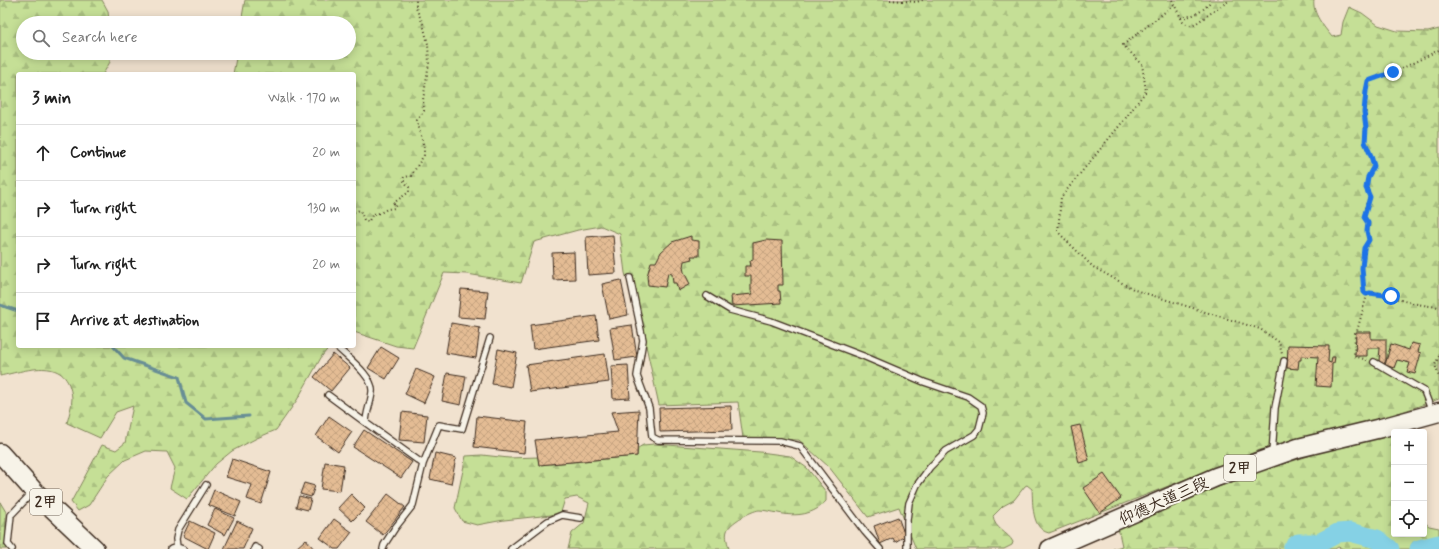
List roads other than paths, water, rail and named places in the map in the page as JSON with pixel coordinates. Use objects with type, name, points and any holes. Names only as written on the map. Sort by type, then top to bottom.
[{"type":"main road","name":"仰德大道三段","points":[[1050,549],[1216,477],[1272,457],[1298,448],[1382,428],[1436,413]]},
{"type":"main road","name":"2甲","points":[[0,453],[34,492],[95,549]]},
{"type":"lane","points":[[630,278],[643,340],[637,376],[649,408],[652,437],[658,440],[780,441],[800,446],[865,532],[880,549]]},
{"type":"lane","points":[[706,296],[730,310],[771,321],[924,382],[968,397],[981,406],[983,413],[979,429],[974,435],[946,451],[930,467],[917,485],[909,504],[907,520],[907,549]]},
{"type":"lane","points":[[382,549],[395,528],[413,505],[423,464],[439,425],[462,429],[490,338]]},
{"type":"lane","points":[[338,348],[367,376],[373,391],[366,415],[366,424]]},
{"type":"lane","points":[[1272,457],[1276,408],[1284,361]]},
{"type":"lane","points":[[1374,362],[1424,391],[1436,413]]},
{"type":"lane","points":[[328,395],[423,464]]},
{"type":"lane","points":[[171,549],[180,548],[176,539],[178,530],[206,485]]},
{"type":"lane","points":[[12,549],[8,544],[11,515],[34,492]]},
{"type":"lane","points":[[511,549],[548,521],[562,515],[581,518]]},
{"type":"lane","points":[[254,549],[255,547],[259,549]]},
{"type":"waterway","points":[[0,305],[16,310]]},
{"type":"waterway","points":[[115,348],[124,358],[179,377],[186,403],[206,419],[249,416]]},
{"type":"waterway","points":[[1292,549],[1298,543],[1319,543],[1338,533],[1350,532],[1377,539],[1390,549]]},
{"type":"waterway","points":[[1419,549],[1439,544]]},
{"type":"waterway","points":[[1433,545],[1434,549]]}]
